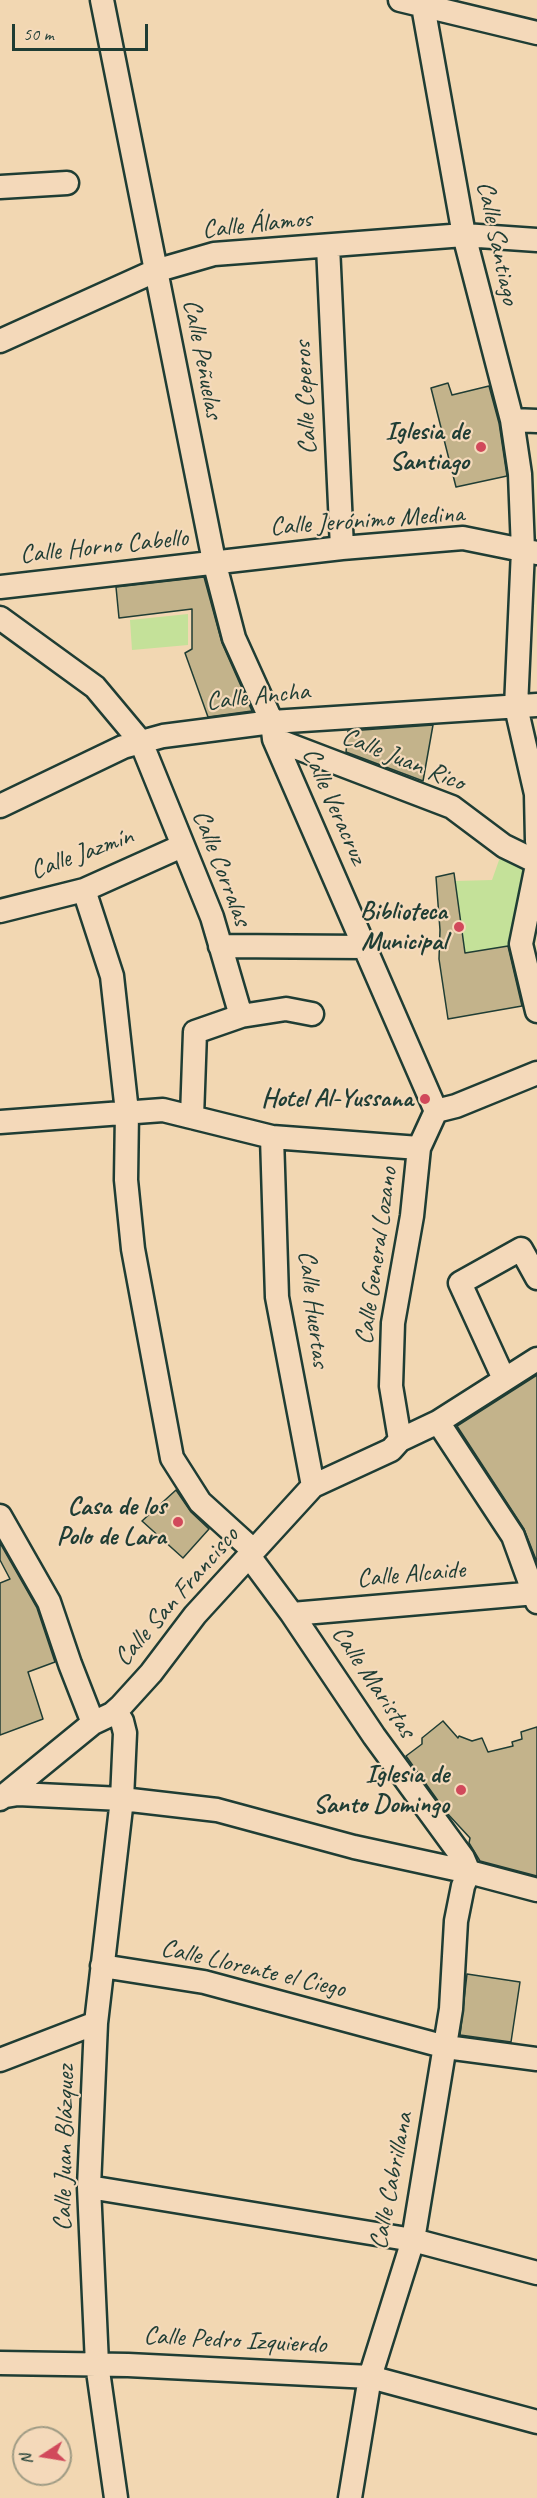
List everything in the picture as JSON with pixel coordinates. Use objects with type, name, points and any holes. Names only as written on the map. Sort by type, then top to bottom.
[{"type":"street","name":"Calle Peñuelas","points":[[102,0],[214,564],[234,638],[273,730]]},
{"type":"street","points":[[400,0],[537,33]]},
{"type":"street","name":"Calle Santiago","points":[[423,6],[464,235],[512,420],[520,474],[530,551],[527,706],[536,794],[537,841]]},
{"type":"street","points":[[0,187],[67,183]]},
{"type":"street","name":"Calle Álamos","points":[[0,341],[155,271],[214,254],[464,235],[537,240]]},
{"type":"street","name":"Calle Ceperos","points":[[328,246],[342,548]]},
{"type":"street","points":[[512,420],[537,420]]},
{"type":"street","name":"Calle Jerónimo Medina","points":[[214,564],[342,548],[464,538],[530,551]]},
{"type":"street","name":"Calle Horno Cabello","points":[[0,587],[214,564]]},
{"type":"street","name":"Calle Corralas","points":[[0,618],[94,687],[141,742],[212,917],[242,1016]]},
{"type":"street","name":"Calle Ancha","points":[[0,807],[123,747],[163,736],[273,730],[527,706]]},
{"type":"street","name":"Calle Juan Rico","points":[[273,730],[452,807],[504,846],[537,864]]},
{"type":"street","name":"Calle Veracruz","points":[[273,730],[436,1111]]},
{"type":"street","name":"Calle Jazmín","points":[[0,911],[84,890],[182,846]]},
{"type":"street","points":[[537,864],[521,944],[537,1011]]},
{"type":"street","name":"Calle Maristas","points":[[84,890],[112,976],[127,1112],[126,1180],[134,1249],[172,1458],[200,1502],[251,1554],[374,1736],[463,1858],[469,1872]]},
{"type":"street","points":[[220,946],[366,947]]},
{"type":"street","points":[[192,1117],[195,1032],[242,1016],[286,1009],[312,1014]]},
{"type":"street","points":[[436,1111],[456,1106],[537,1073]]},
{"type":"street","points":[[0,1122],[163,1110],[272,1137],[419,1148]]},
{"type":"street","name":"Calle General Lozano","points":[[400,1440],[391,1371],[397,1295],[412,1216],[419,1148],[436,1111]]},
{"type":"street","name":"Calle Huertas","points":[[272,1137],[278,1297],[313,1486]]},
{"type":"street","points":[[504,1379],[460,1283],[521,1249],[537,1278]]},
{"type":"street","name":"Calle San Francisco","points":[[3,1798],[20,1781],[102,1718],[151,1673],[195,1615],[313,1486],[391,1450],[400,1440],[438,1422],[537,1359]]},
{"type":"street","points":[[438,1422],[513,1536],[536,1596]]},
{"type":"street","name":"Calle Juan Blázquez","points":[[0,1516],[49,1602],[102,1718],[118,1715],[122,1720],[125,1733],[122,1799],[96,2023],[89,2187],[97,2364],[116,2498]]},
{"type":"street","name":"Calle Alcaide","points":[[292,1614],[536,1596]]},
{"type":"street","points":[[3,1798],[18,1794],[122,1799],[217,1810],[354,1847],[469,1872],[537,1890]]},
{"type":"street","name":"Calle Cabrillana","points":[[350,2498],[370,2377],[413,2240],[452,2005],[456,1920],[463,1886],[469,1872]]},
{"type":"street","name":"Calle Llorente el Ciego","points":[[102,1966],[204,1982],[446,2047],[537,2059]]},
{"type":"street","points":[[0,2060],[96,2023]]},
{"type":"street","points":[[89,2187],[413,2240],[537,2273]]},
{"type":"street","name":"Calle Pedro Izquierdo","points":[[0,2363],[97,2364],[370,2377],[537,2422]]},
{"type":"green space","points":[[188,614],[188,645],[132,650],[130,620]]},
{"type":"green space","points":[[504,846],[537,862],[521,944],[465,953],[455,881],[492,880]]},
{"type":"building","name":"Iglesia de Santiago","points":[[448,383],[452,395],[489,386],[499,423],[507,476],[456,487],[431,388]]},
{"type":"building","points":[[204,577],[222,643],[252,711],[208,717],[185,653],[192,649],[192,609],[119,618],[116,587]]},
{"type":"building","points":[[433,725],[423,781],[346,752],[348,731]]},
{"type":"building","points":[[454,873],[465,953],[508,946],[522,1006],[448,1019],[439,959],[440,930],[436,877]]},
{"type":"building","points":[[537,1375],[537,1562],[524,1529],[457,1426]]},
{"type":"building","name":"Casa de los Polo de Lara","points":[[176,1490],[191,1512],[209,1529],[183,1558],[142,1521]]},
{"type":"building","points":[[0,1543],[37,1608],[55,1662],[28,1672],[43,1719],[0,1735],[0,1583],[10,1579],[0,1560]]},
{"type":"building","name":"Iglesia de Santo Domingo","points":[[443,1721],[458,1738],[459,1736],[472,1741],[482,1738],[488,1752],[513,1746],[512,1742],[522,1739],[521,1732],[537,1727],[537,1876],[480,1861],[469,1843],[470,1838],[446,1812],[406,1756],[422,1744],[422,1738]]},
{"type":"building","points":[[467,1974],[520,1982],[511,2042],[460,2035]]},
{"type":"place","name":"Iglesia de Santiago","points":[[481,447]]},
{"type":"place","name":"Biblioteca Municipal","points":[[459,927]]},
{"type":"place","name":"Hotel Al-Yussana","points":[[425,1099]]},
{"type":"place","name":"Casa de los Polo de Lara","points":[[178,1522]]},
{"type":"place","name":"Iglesia de Santo Domingo","points":[[461,1790]]}]
